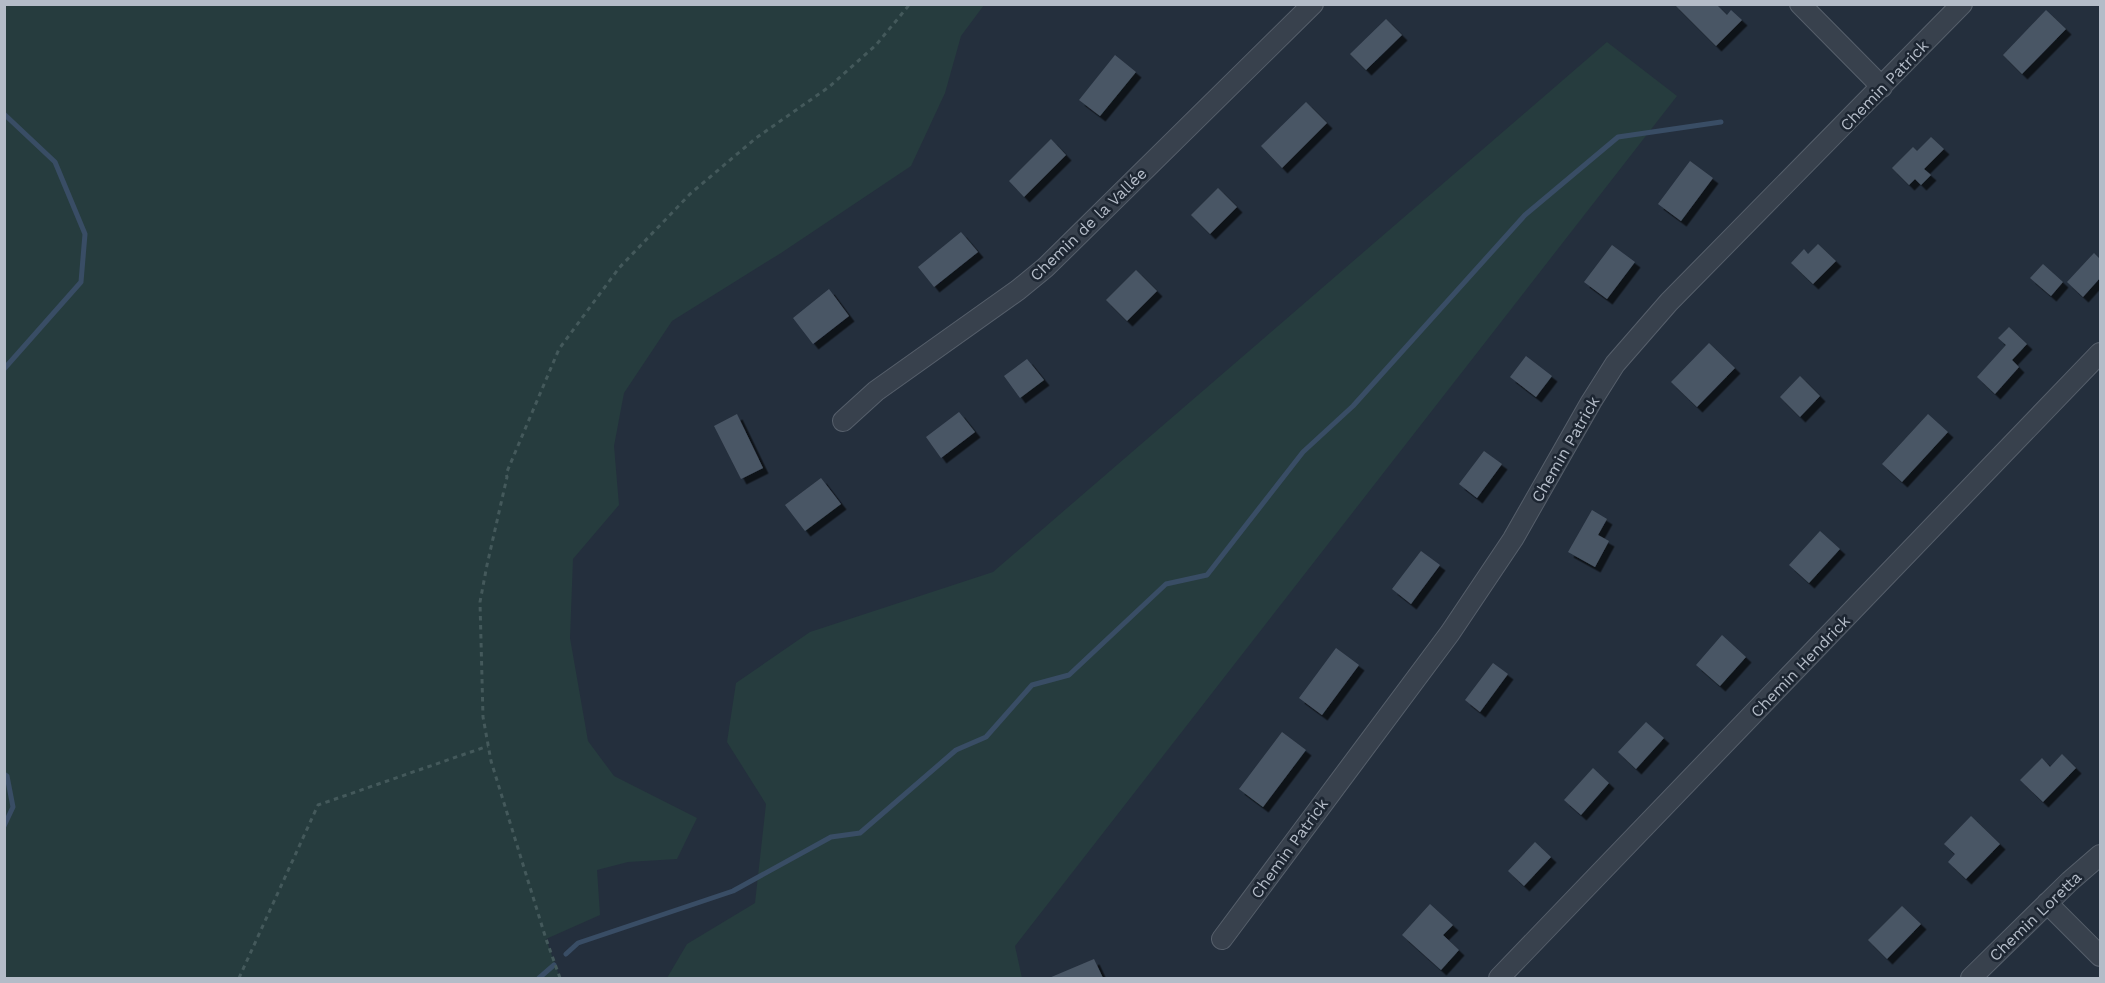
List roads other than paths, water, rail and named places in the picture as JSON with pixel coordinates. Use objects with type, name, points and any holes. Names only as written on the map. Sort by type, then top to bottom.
[{"type":"street","name":"Chemin de la Vallée","points":[[843,421],[876,391],[1018,290],[1046,267],[1313,4]]},
{"type":"street","points":[[1800,4],[1882,87]]},
{"type":"street","name":"Chemin Patrick","points":[[1222,939],[1450,633],[1513,539],[1615,364],[1669,302],[1962,4]]},
{"type":"street","name":"Chemin Hendrick","points":[[1499,978],[2100,353]]},
{"type":"street","name":"Chemin Loretta","points":[[1971,978],[2047,903],[2100,855]]},
{"type":"street","points":[[2047,903],[2100,956]]},
{"type":"waterway","points":[[4,114],[55,162],[85,234],[81,282],[4,369]]},
{"type":"waterway","points":[[566,954],[578,943],[733,891],[831,837],[860,833],[956,750],[986,737],[1032,685],[1069,675],[1166,584],[1207,575],[1303,452],[1353,406],[1525,215],[1618,137],[1721,122]]},
{"type":"waterway","points":[[4,774],[7,776],[13,807],[4,826]]},
{"type":"waterway","points":[[539,978],[554,965]]}]
